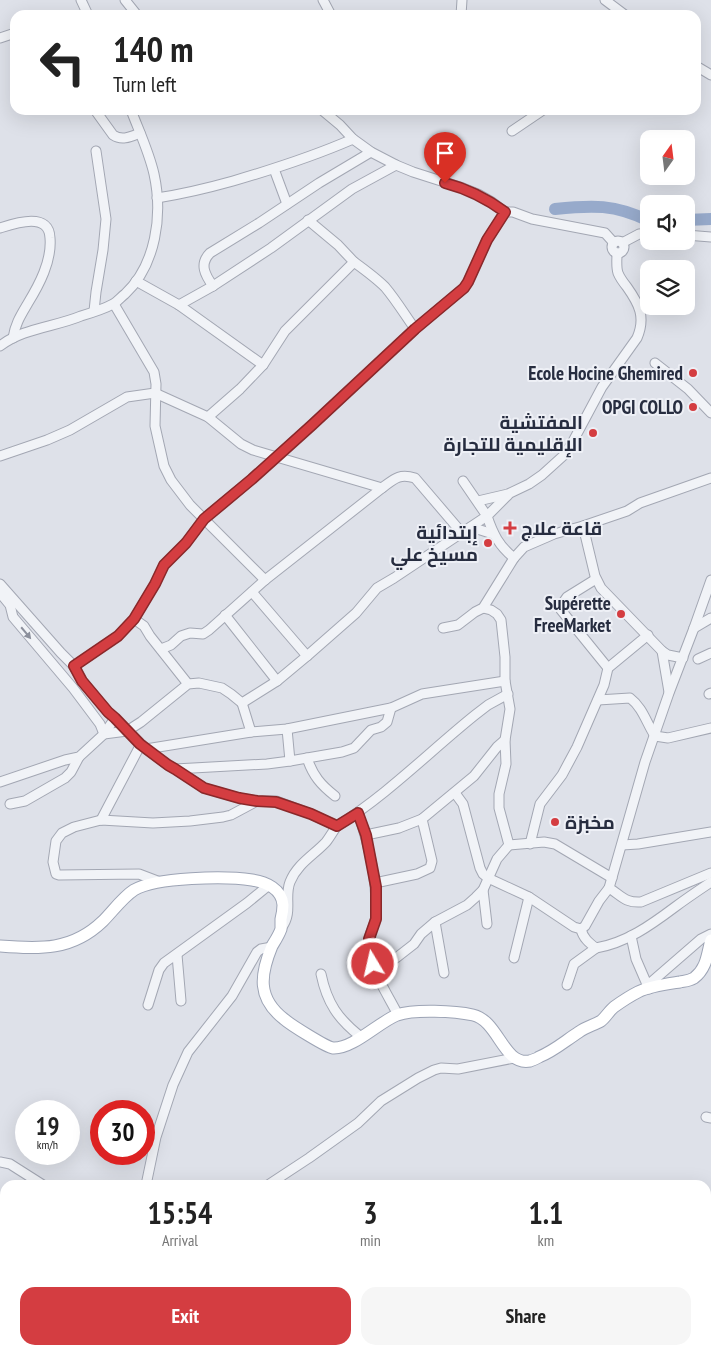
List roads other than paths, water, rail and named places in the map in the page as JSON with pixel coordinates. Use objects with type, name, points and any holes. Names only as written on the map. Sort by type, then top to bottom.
[{"type":"main road","points":[[0,946],[46,947],[61,945],[79,939],[90,933],[133,890],[160,882],[181,879],[237,878],[261,881],[269,885],[281,897],[283,906],[281,929],[272,948],[263,977],[263,988],[265,997],[284,1020],[320,1043],[332,1048],[344,1046],[398,1015],[443,1011],[476,1015],[486,1021],[514,1058],[530,1061],[551,1052],[581,1030],[601,1021],[612,1008],[639,991],[649,987],[694,978],[705,965],[711,940]]},
{"type":"street","points":[[125,0],[133,10]]},
{"type":"street","points":[[605,0],[618,10]]},
{"type":"street","points":[[99,115],[113,135],[120,139],[140,133]]},
{"type":"street","points":[[0,346],[7,340],[27,332],[79,317],[114,304],[136,281],[148,260],[153,245],[158,198],[148,154],[133,115]]},
{"type":"street","points":[[328,115],[353,139],[396,165],[478,194],[505,212],[513,212],[532,219],[606,233],[618,243]]},
{"type":"street","points":[[512,131],[536,115]]},
{"type":"street","points":[[158,198],[190,192],[274,169],[353,139]]},
{"type":"street","points":[[94,311],[104,250],[106,218],[96,151]]},
{"type":"street","points":[[213,286],[204,271],[205,257],[319,183],[372,152]]},
{"type":"street","points":[[179,305],[213,286],[271,248],[352,189],[396,165]]},
{"type":"street","points":[[274,169],[287,204]]},
{"type":"street","points":[[74,666],[118,636],[134,619],[164,565],[186,543],[204,519],[252,479],[415,329],[464,288],[487,240],[505,212]]},
{"type":"street","points":[[308,220],[385,288],[395,299],[415,329]]},
{"type":"street","points":[[0,228],[26,222],[37,222],[47,226],[50,238],[47,263],[36,290],[17,321],[13,338]]},
{"type":"street","points":[[478,501],[508,494],[529,484],[563,456],[571,445],[602,387],[637,338],[641,329],[640,310],[635,299],[619,277],[616,265],[617,254],[612,247],[640,234]]},
{"type":"street","points":[[695,236],[711,237]]},
{"type":"street","points":[[208,418],[240,390],[263,365],[285,331],[354,262]]},
{"type":"street","points":[[136,281],[179,305],[263,365]]},
{"type":"street","points":[[114,304],[154,372],[156,384],[155,426],[164,466],[171,480],[190,505],[265,580]]},
{"type":"street","points":[[655,362],[688,389],[711,413]]},
{"type":"street","points":[[0,456],[70,430],[127,397],[155,393],[208,418],[241,444],[260,452],[382,488]]},
{"type":"street","points":[[161,650],[171,645],[181,636],[190,633],[203,634],[265,580],[395,478],[408,476],[415,478],[462,533]]},
{"type":"street","points":[[443,628],[458,625],[486,605],[514,558],[524,547],[554,534],[583,526],[627,510],[640,503],[711,478]]},
{"type":"street","points":[[463,480],[487,516],[493,534],[514,558]]},
{"type":"street","points":[[242,704],[307,656],[356,612],[377,588],[487,516],[508,494]]},
{"type":"street","points":[[583,526],[596,579],[601,588],[662,651],[668,655],[682,658]]},
{"type":"street","points":[[471,527],[493,534]]},
{"type":"street","points":[[596,579],[567,597],[560,606],[561,610],[608,668]]},
{"type":"street","points":[[581,929],[585,926],[599,901],[609,888],[639,781],[711,580]]},
{"type":"street","points":[[0,584],[74,666],[82,681],[108,712],[143,747],[168,765],[204,788],[226,795],[257,801],[276,802],[311,814],[337,826]]},
{"type":"street","points":[[252,592],[307,656]]},
{"type":"street","points":[[0,593],[10,605],[13,617],[73,688],[100,724],[104,734]]},
{"type":"street","points":[[483,608],[491,610],[501,620],[505,657],[505,681],[510,709],[505,740],[506,764],[499,794],[499,808],[509,845]]},
{"type":"street","points":[[225,615],[277,680]]},
{"type":"street","points":[[694,628],[711,618]]},
{"type":"street","points":[[134,619],[144,626],[188,684]]},
{"type":"street","points":[[530,844],[540,804],[562,774],[584,732],[604,685],[608,668],[648,635]]},
{"type":"street","points":[[662,651],[669,693]]},
{"type":"street","points":[[698,659],[711,653]]},
{"type":"street","points":[[73,688],[82,681]]},
{"type":"street","points":[[143,747],[287,729],[391,708],[422,694],[505,681]]},
{"type":"street","points":[[104,734],[127,730],[141,722],[188,684],[199,683],[222,688],[242,704],[251,732]]},
{"type":"street","points":[[281,929],[288,915],[288,891],[295,873],[326,842],[337,826],[358,813],[475,715],[508,694]]},
{"type":"street","points":[[598,700],[630,698],[637,703],[644,714],[654,736]]},
{"type":"street","points":[[175,769],[252,765],[342,752],[354,748],[371,730],[381,727],[387,722],[391,708]]},
{"type":"street","points":[[10,804],[25,802],[69,775],[79,757],[104,734],[115,718]]},
{"type":"street","points":[[654,736],[668,738],[711,728]]},
{"type":"street","points":[[287,729],[290,761]]},
{"type":"street","points":[[366,835],[400,828],[422,818],[474,776],[505,740]]},
{"type":"street","points":[[101,820],[143,747]]},
{"type":"street","points":[[0,782],[79,757]]},
{"type":"street","points":[[307,758],[310,768],[319,783],[335,796]]},
{"type":"street","points":[[455,793],[464,804],[483,874],[529,897],[574,927],[581,929]]},
{"type":"street","points":[[160,882],[139,874],[76,874],[62,876],[56,874],[53,862],[56,841],[62,833],[74,827],[101,820],[153,823],[190,821],[230,815],[257,801]]},
{"type":"street","points":[[358,813],[366,835],[375,883],[376,919],[369,939],[373,964],[381,986],[398,1015]]},
{"type":"street","points":[[375,883],[417,874],[430,868],[432,861],[422,818]]},
{"type":"street","points":[[622,845],[711,832]]},
{"type":"street","points":[[373,964],[387,961],[400,955],[414,944],[435,922],[468,904],[483,890],[498,859],[509,845],[544,842],[555,844],[612,878]]},
{"type":"street","points":[[609,888],[625,901],[632,903],[641,902],[711,873]]},
{"type":"street","points":[[567,985],[574,964],[596,948],[610,946],[631,936],[663,917],[711,882]]},
{"type":"street","points":[[148,1005],[164,964],[240,909],[269,885]]},
{"type":"street","points":[[483,890],[487,924]]},
{"type":"street","points":[[514,958],[529,897]]},
{"type":"street","points":[[435,922],[444,973]]},
{"type":"street","points":[[581,929],[582,934],[596,948]]},
{"type":"street","points":[[631,936],[636,959],[649,987],[701,940],[711,934]]},
{"type":"street","points":[[147,1180],[156,1137],[173,1085],[188,1052],[232,996],[257,952],[261,949],[272,948]]},
{"type":"street","points":[[177,955],[181,1001]]},
{"type":"street","points":[[321,974],[327,995],[339,1018],[361,1037]]},
{"type":"street","points":[[276,1180],[358,1123],[381,1101],[418,1078],[441,1068],[458,1069],[514,1058]]},
{"type":"street","points":[[0,1162],[10,1164],[35,1180]]},
{"type":"waterway","points":[[555,209],[603,207],[625,211],[640,216]]},
{"type":"waterway","points":[[695,220],[711,219]]},
{"type":"place","name":"Ecole Hocine Ghemired","points":[[693,373]]},
{"type":"place","name":"OPGI COLLO","points":[[693,407]]},
{"type":"place","name":"المفتشية الإقليمية للتجارة","points":[[593,433]]},
{"type":"place","name":"قاعة علاج","points":[[510,528]]},
{"type":"place","name":"إبتدائية مسيخ علي","points":[[488,543]]},
{"type":"place","name":"Supérette FreeMarket","points":[[621,614]]},
{"type":"place","name":"مخبزة","points":[[555,822]]}]
